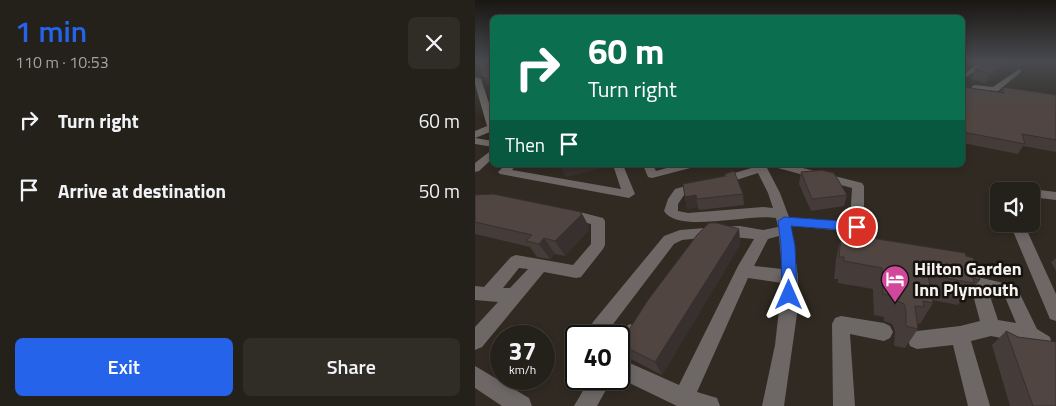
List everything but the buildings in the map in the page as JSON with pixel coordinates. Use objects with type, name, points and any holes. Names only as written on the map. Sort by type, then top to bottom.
[{"type":"street","points":[[475,116],[488,108],[477,80]]},
{"type":"street","points":[[966,83],[995,89],[1007,80]]},
{"type":"street","points":[[475,135],[490,129]]},
{"type":"street","points":[[475,141],[490,144]]},
{"type":"street","points":[[475,148],[490,151]]},
{"type":"street","points":[[475,169],[490,155]]},
{"type":"street","points":[[509,167],[505,172],[629,194],[619,167]]},
{"type":"street","points":[[649,167],[652,176],[683,167]]},
{"type":"street","points":[[773,406],[785,341],[790,277],[784,221],[777,196],[761,167],[718,182],[680,190],[676,194],[670,211],[689,218],[763,211],[784,221],[857,227],[858,186],[786,167]]},
{"type":"street","points":[[1040,194],[1056,196]]},
{"type":"street","points":[[481,294],[516,261],[577,272],[597,245],[598,221],[550,209]]},
{"type":"street","points":[[685,399],[688,388],[743,272],[763,235],[784,221]]},
{"type":"street","points":[[601,325],[669,240],[679,235],[740,231],[763,235]]},
{"type":"street","points":[[1021,232],[1055,309]]},
{"type":"street","points":[[687,251],[705,233]]},
{"type":"street","points":[[475,341],[541,265]]},
{"type":"street","points":[[743,272],[790,277]]},
{"type":"street","points":[[978,284],[1010,291],[1043,342],[1018,343],[1003,340],[987,328],[978,284]]},
{"type":"street","points":[[481,294],[514,296]]},
{"type":"street","points":[[630,333],[639,318]]},
{"type":"street","points":[[844,406],[841,324],[883,332]]},
{"type":"street","points":[[917,340],[960,335],[987,328]]},
{"type":"street","points":[[960,335],[979,406]]},
{"type":"street","points":[[630,373],[685,399],[709,406]]},
{"type":"street","points":[[475,376],[521,406]]},
{"type":"street","points":[[585,406],[595,390]]},
{"type":"place","name":"Hilton Garden Inn Plymouth","points":[[895,303]]},
{"type":"route","points":[[789,295],[788,246],[784,221],[857,227]]}]
